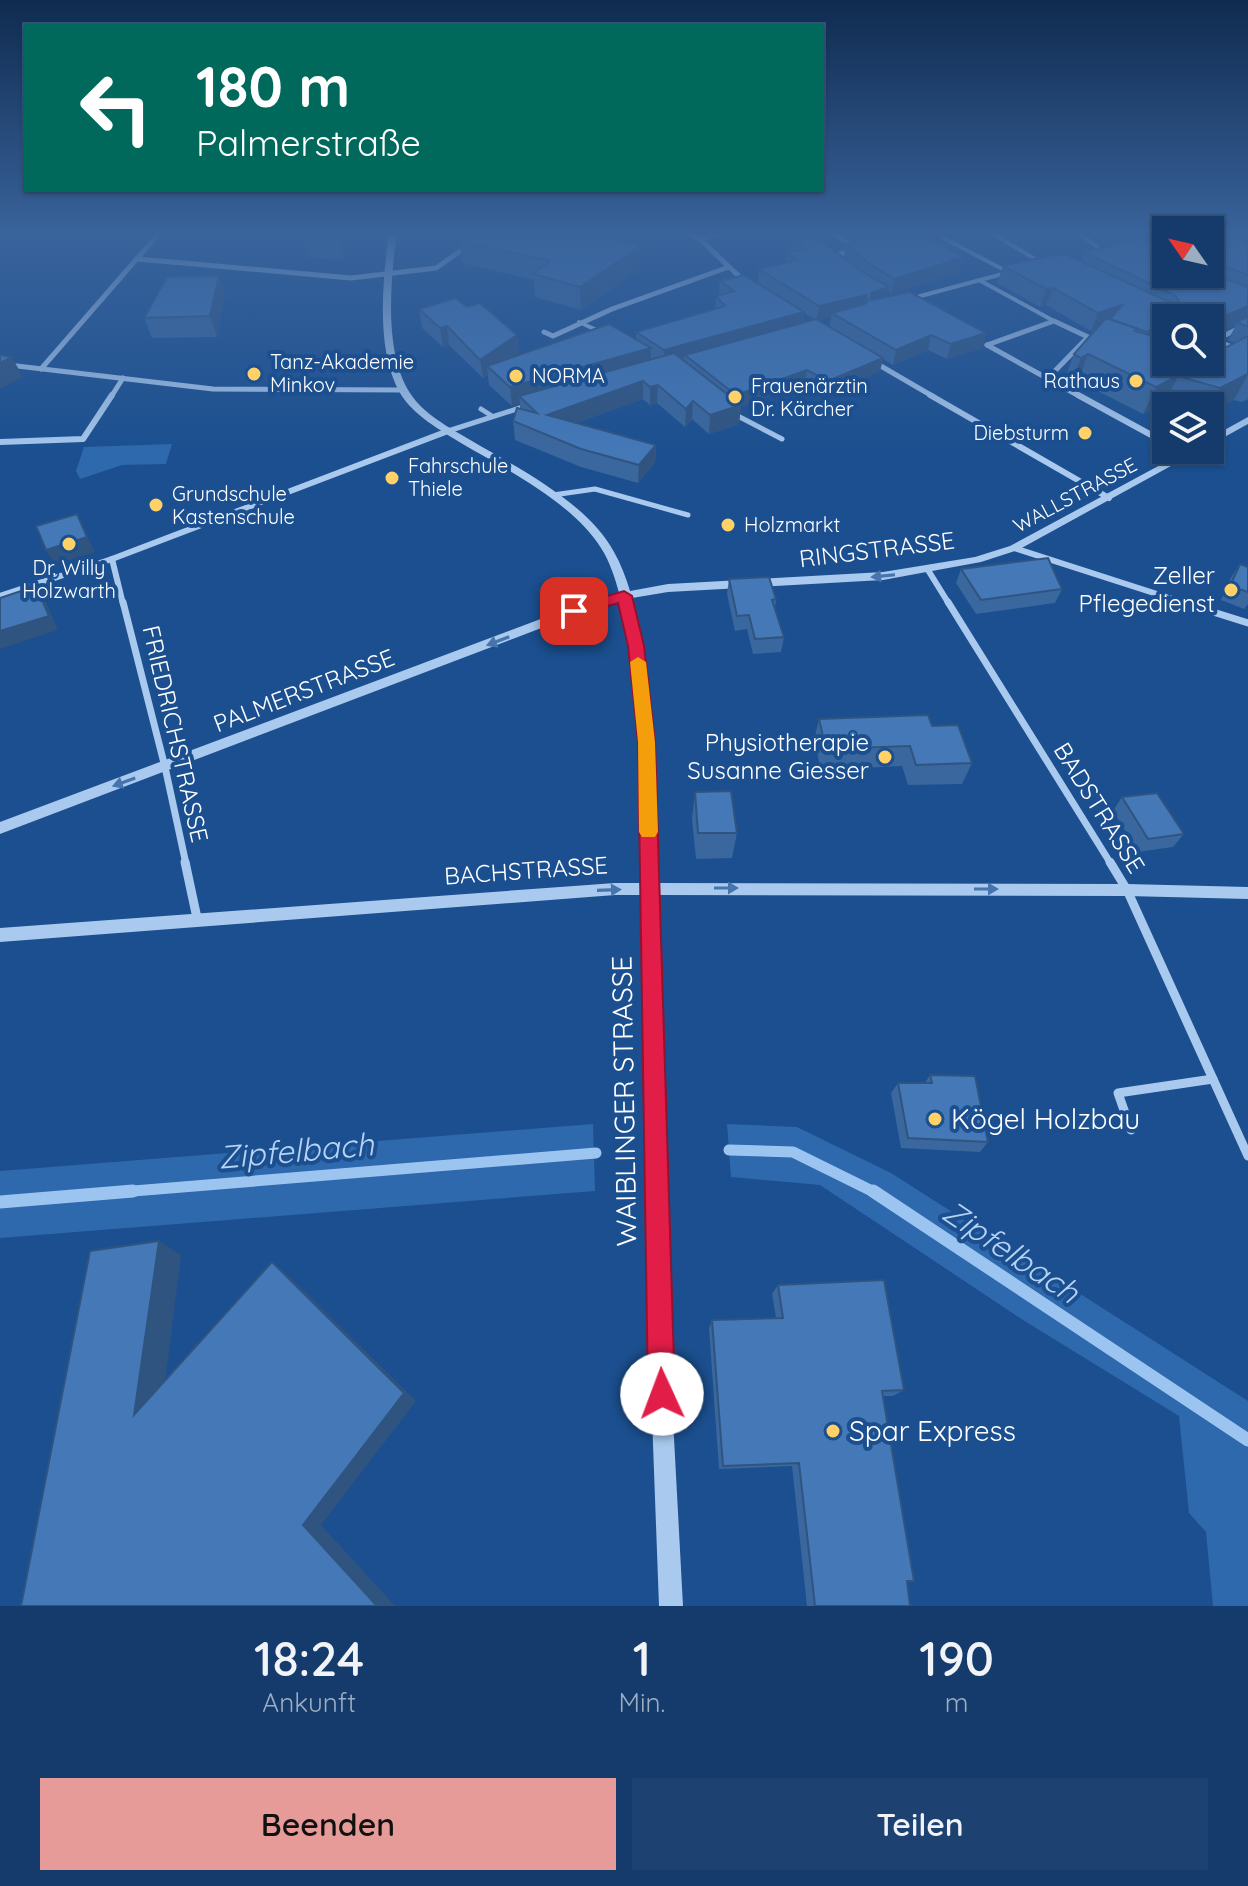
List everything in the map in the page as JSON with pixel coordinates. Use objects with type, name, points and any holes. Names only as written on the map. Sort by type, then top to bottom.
[{"type":"street","points":[[41,369],[97,306]]},
{"type":"street","points":[[389,306],[392,347],[403,390],[415,405],[448,431],[514,468],[553,495],[608,550],[624,596]]},
{"type":"street","points":[[544,332],[553,336],[579,322],[623,306]]},
{"type":"street","points":[[916,306],[920,308]]},
{"type":"street","points":[[1026,306],[1092,339],[1047,379]]},
{"type":"street","points":[[987,345],[1054,321]]},
{"type":"street","points":[[579,322],[615,339]]},
{"type":"street","points":[[1224,334],[1248,324]]},
{"type":"street","points":[[974,338],[1152,435]]},
{"type":"street","points":[[1224,344],[1245,353]]},
{"type":"street","points":[[1230,357],[1245,353]]},
{"type":"street","points":[[873,361],[1109,498]]},
{"type":"street","points":[[0,364],[213,389],[403,390]]},
{"type":"street","points":[[0,442],[83,439],[123,378]]},
{"type":"street","points":[[0,596],[112,559],[448,431],[533,404]]},
{"type":"street","points":[[481,409],[492,416]]},
{"type":"street","points":[[729,411],[782,439]]},
{"type":"street","points":[[1224,434],[1248,420]]},
{"type":"street","name":"WALLSTRASSE","points":[[1014,548],[1167,464]]},
{"type":"street","points":[[553,495],[595,489],[688,515]]},
{"type":"street","points":[[1014,548],[1248,623]]},
{"type":"street","name":"RINGSTRASSE","points":[[624,596],[668,588],[801,582],[928,570],[977,560],[1014,548]]},
{"type":"street","name":"FRIEDRICHSTRASSE","points":[[112,559],[165,767],[197,918]]},
{"type":"street","name":"BADSTRASSE","points":[[928,570],[1127,890],[1248,1156]]},
{"type":"street","name":"PALMERSTRASSE","points":[[0,828],[574,611],[624,596]]},
{"type":"street","name":"WAIBLINGER STRASSE","points":[[624,596],[636,646],[646,742],[660,1363],[671,1606]]},
{"type":"street","name":"BACHSTRASSE","points":[[0,935],[197,918],[648,888],[1248,893]]},
{"type":"street","points":[[1131,1130],[1118,1093],[1213,1079]]},
{"type":"shaded area","points":[[172,444],[166,464],[122,465],[80,479],[76,471],[84,447]]},
{"type":"shaded area","points":[[593,1124],[595,1191],[0,1238],[0,1171]]},
{"type":"shaded area","points":[[727,1124],[797,1127],[891,1173],[1248,1401],[1248,1606],[1213,1606],[1206,1532],[1189,1513],[1179,1416],[1023,1320],[820,1185],[731,1177]]},
{"type":"building","points":[[151,306],[212,306],[210,316],[144,318]]},
{"type":"building","points":[[429,306],[483,306],[517,335],[480,360],[447,326],[440,328],[419,309]]},
{"type":"building","points":[[725,306],[794,306],[804,312],[664,350],[636,332]]},
{"type":"building","points":[[858,306],[936,306],[986,333],[951,344],[931,335],[896,350],[832,313]]},
{"type":"building","points":[[1085,306],[1119,306],[1098,313]]},
{"type":"building","points":[[1121,306],[1152,306],[1152,329],[1147,332],[1110,319]]},
{"type":"building","points":[[1224,306],[1248,306],[1224,316]]},
{"type":"building","points":[[1248,316],[1248,327],[1237,322]]},
{"type":"building","points":[[1106,318],[1152,336],[1152,376],[1178,376],[1156,387],[1088,354],[1081,358],[1074,354]]},
{"type":"building","points":[[816,319],[883,358],[828,381],[807,370],[736,395],[685,355]]},
{"type":"building","points":[[609,324],[651,348],[510,387],[487,366]]},
{"type":"building","points":[[1248,336],[1248,374],[1220,388],[1178,376],[1224,376],[1224,348]]},
{"type":"building","points":[[674,353],[741,405],[710,415],[693,401],[686,409],[658,385],[650,387],[643,381],[547,415],[656,445],[639,465],[581,449],[513,421],[517,408],[537,413],[519,396]]},
{"type":"building","points":[[0,355],[12,357],[0,363]]},
{"type":"building","points":[[77,514],[87,537],[46,550],[36,526]]},
{"type":"building","points":[[1048,558],[1062,589],[981,600],[961,569]]},
{"type":"building","points":[[1240,564],[1248,567],[1248,592],[1230,586]]},
{"type":"building","points":[[769,577],[776,599],[772,600],[784,637],[755,639],[749,615],[737,616],[729,579]]},
{"type":"building","points":[[36,586],[49,616],[0,631],[0,598]]},
{"type":"building","points":[[928,715],[932,726],[958,725],[972,763],[916,765],[910,746],[826,749],[819,719]]},
{"type":"building","points":[[731,791],[737,833],[698,833],[695,792]]},
{"type":"building","points":[[1157,793],[1184,834],[1148,839],[1122,797]]},
{"type":"building","name":"Kögel Holzbau","points":[[930,1075],[975,1076],[988,1142],[908,1138],[898,1083],[932,1083]]},
{"type":"building","points":[[159,1241],[134,1415],[272,1262],[404,1393],[303,1525],[377,1606],[21,1606],[90,1251]]},
{"type":"building","name":"Spar Express","points":[[884,1280],[904,1390],[882,1391],[914,1581],[907,1581],[910,1606],[815,1606],[799,1463],[723,1466],[712,1320],[783,1318],[778,1285]]},
{"type":"waterway","name":"Zipfelbach","points":[[729,1150],[793,1152],[876,1193]]},
{"type":"waterway","name":"Zipfelbach","points":[[109,1193],[596,1153]]},
{"type":"waterway","name":"Zipfelbach","points":[[0,1202],[133,1191]]},
{"type":"waterway","name":"Zipfelbach","points":[[873,1191],[1248,1440]]},
{"type":"slow traffic","points":[[638,662],[646,742],[649,832]]},
{"type":"place","name":"Tanz-Akademie Minkov","points":[[254,374]]},
{"type":"place","name":"NORMA","points":[[516,376]]},
{"type":"place","name":"Rathaus","points":[[1136,381]]},
{"type":"place","name":"Frauenärztin Dr. Kärcher","points":[[735,397]]},
{"type":"place","name":"Diebsturm","points":[[1085,433]]},
{"type":"place","name":"Fahrschule Thiele","points":[[392,478]]},
{"type":"place","name":"Grundschule Kastenschule","points":[[156,505]]},
{"type":"place","name":"Holzmarkt","points":[[728,525]]},
{"type":"place","name":"Dr. Willy Holzwarth","points":[[69,544]]},
{"type":"place","name":"Zeller Pflegedienst","points":[[1231,590]]},
{"type":"place","name":"Physiotherapie Susanne Giesser","points":[[885,757]]},
{"type":"place","name":"Kögel Holzbau","points":[[935,1119]]},
{"type":"place","name":"Spar Express","points":[[833,1431]]},
{"type":"route","points":[[574,611],[624,596],[636,646],[646,742],[649,822],[648,888],[662,1394]]}]
